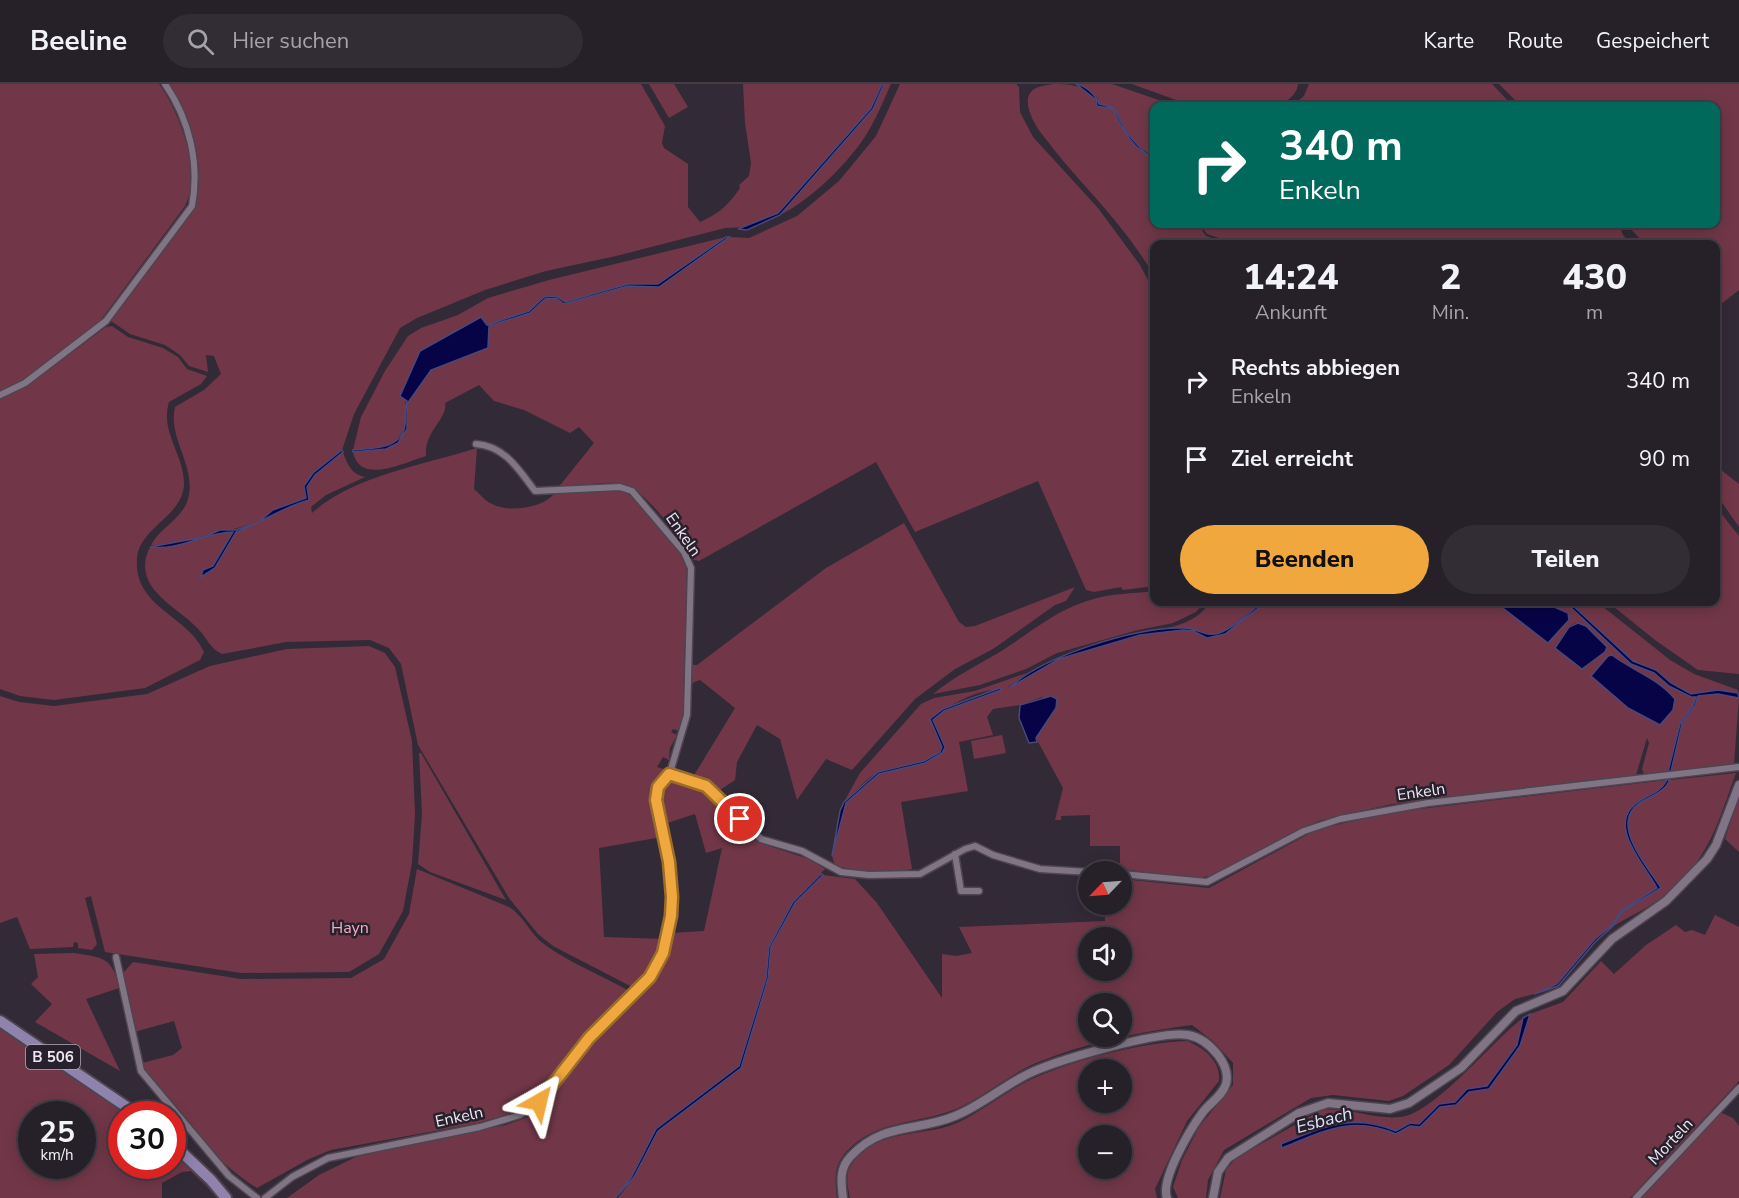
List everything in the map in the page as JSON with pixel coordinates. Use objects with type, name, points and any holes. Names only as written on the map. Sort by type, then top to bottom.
[{"type":"main road","name":"B 506","points":[[0,1021],[118,1101]]},
{"type":"main road","points":[[186,1156],[212,1180],[226,1198]]},
{"type":"street","points":[[0,395],[25,383],[106,321],[192,206],[195,189],[194,165],[188,128],[165,84]]},
{"type":"street","name":"Enkeln","points":[[265,1198],[301,1171],[328,1158],[520,1115],[539,1102],[589,1038],[650,977],[663,953],[671,916],[672,897],[669,862],[656,800],[658,787],[669,774],[687,715],[691,568],[684,552],[632,491],[620,487],[535,491],[516,465],[501,452],[486,445],[476,444]]},
{"type":"street","name":"Enkeln","points":[[1132,875],[1207,882],[1304,831],[1340,819],[1420,804],[1739,767]]},
{"type":"street","points":[[669,774],[706,786],[761,838],[802,851],[841,872],[868,875],[920,874],[955,854],[977,846],[993,855],[1040,869],[1078,871]]},
{"type":"street","points":[[1213,1198],[1218,1172],[1228,1158],[1292,1117],[1314,1106],[1328,1103],[1390,1109],[1409,1103],[1461,1068],[1516,1011],[1559,993],[1617,934],[1666,901],[1707,859],[1716,845],[1739,785]]},
{"type":"street","points":[[955,854],[961,891],[979,891]]},
{"type":"street","points":[[116,957],[141,1071],[229,1176],[257,1198]]},
{"type":"street","points":[[843,1198],[841,1179],[845,1162],[875,1137],[899,1127],[957,1115],[1017,1080],[1047,1066],[1150,1038],[1183,1034],[1198,1038],[1211,1047],[1224,1064],[1227,1077],[1225,1087],[1197,1120],[1178,1156],[1165,1186],[1167,1198]]},
{"type":"street","name":"Morteln","points":[[1636,1198],[1739,1088]]},
{"type":"green space","points":[[0,84],[159,84],[181,126],[190,160],[191,177],[190,192],[185,206],[100,321],[23,380],[0,392]]},
{"type":"green space","points":[[169,84],[641,84],[665,126],[662,143],[664,148],[688,164],[688,207],[700,222],[727,205],[740,188],[739,185],[749,176],[751,163],[745,123],[743,84],[882,84],[871,108],[778,213],[747,227],[725,228],[546,271],[485,290],[417,318],[400,328],[354,414],[342,450],[313,473],[304,486],[306,498],[273,510],[257,523],[162,547],[151,545],[184,508],[190,489],[186,465],[175,431],[175,407],[204,390],[221,374],[214,356],[206,355],[208,372],[189,366],[180,355],[165,345],[130,334],[111,321],[192,210],[197,196],[199,180],[196,146],[185,112]]},
{"type":"green space","points":[[649,84],[674,84],[688,107],[669,118]]},
{"type":"green space","points":[[884,84],[891,84],[862,142],[830,178],[805,200],[780,215],[873,109]]},
{"type":"green space","points":[[900,84],[1016,84],[1019,87],[1020,112],[1033,137],[1098,208],[1140,265],[1150,284],[1150,587],[1123,590],[1121,587],[1094,592],[1086,590],[1038,481],[915,532],[876,462],[699,561],[692,559],[662,516],[632,488],[623,484],[607,483],[557,489],[594,443],[579,427],[570,433],[524,410],[494,401],[479,385],[445,403],[443,415],[426,447],[426,456],[396,466],[374,470],[364,468],[357,462],[353,452],[386,449],[398,443],[407,429],[407,404],[431,370],[445,365],[489,326],[530,313],[545,299],[556,298],[565,304],[628,286],[659,287],[729,237],[749,238],[797,216],[839,181],[876,136]]},
{"type":"green space","points":[[1066,84],[1085,90],[1097,106],[1113,109],[1130,139],[1150,158],[1150,228],[1200,228],[1206,236],[1217,240],[1150,240],[1150,270],[1116,221],[1055,151],[1033,120],[1028,104],[1029,95],[1036,88]]},
{"type":"green space","points":[[1080,84],[1112,84],[1164,102],[1150,102],[1150,154],[1135,142],[1114,108],[1099,104],[1098,98]]},
{"type":"green space","points":[[1132,84],[1298,84],[1295,92],[1284,102],[1182,102]]},
{"type":"green space","points":[[1309,84],[1492,84],[1509,102],[1297,102],[1304,96]]},
{"type":"green space","points":[[1499,84],[1739,84],[1739,290],[1720,305],[1720,240],[1641,240],[1630,228],[1720,228],[1720,102],[1517,102]]},
{"type":"green space","points":[[1203,228],[1620,228],[1627,240],[1220,240],[1207,234]]},
{"type":"green space","points":[[726,237],[658,285],[628,284],[565,302],[556,296],[544,297],[529,311],[487,325],[481,318],[420,351],[405,403],[405,428],[396,441],[385,447],[353,450],[361,417],[385,371],[408,336],[421,328],[458,315],[488,298],[549,280]]},
{"type":"green space","points":[[112,326],[128,337],[163,348],[178,357],[187,369],[207,376],[201,384],[169,402],[167,423],[183,471],[182,494],[178,504],[146,537],[137,558],[138,575],[144,589],[152,600],[196,639],[204,652],[200,660],[145,688],[54,700],[20,696],[0,689],[0,399],[27,386],[106,327]]},
{"type":"green space","points":[[477,448],[474,489],[489,503],[499,507],[525,508],[542,503],[554,494],[620,491],[638,501],[648,511],[676,547],[687,566],[683,715],[679,731],[673,729],[671,732],[677,735],[670,748],[669,760],[663,757],[657,767],[667,770],[655,786],[653,796],[662,837],[599,848],[604,937],[664,939],[653,968],[634,988],[553,946],[538,934],[509,898],[418,745],[401,664],[389,648],[370,640],[286,642],[222,654],[191,622],[160,596],[151,586],[146,574],[145,562],[150,547],[161,548],[234,532],[213,566],[203,570],[201,577],[215,568],[236,532],[308,500],[307,487],[315,475],[343,452],[351,468],[360,476],[365,477],[326,495],[311,507],[312,513],[329,500],[368,481]]},
{"type":"green space","points":[[1720,469],[1739,484],[1739,527],[1720,500]]},
{"type":"green space","points":[[1720,512],[1739,536],[1739,674],[1698,670],[1655,640],[1613,606],[1720,606]]},
{"type":"green space","points":[[904,523],[959,622],[966,627],[975,626],[1075,587],[1066,601],[1055,605],[993,649],[955,669],[915,699],[852,770],[826,759],[797,800],[780,739],[757,725],[737,762],[735,780],[720,790],[693,777],[735,708],[700,680],[692,683],[692,665],[697,665],[826,568]]},
{"type":"green space","points":[[1150,591],[1150,606],[1201,606],[1196,612],[1173,623],[1138,630],[1057,653],[1026,669],[980,685],[933,694],[1064,610],[1104,596]]},
{"type":"green space","points":[[1207,606],[1257,606],[1224,632],[1208,636],[1183,629],[1139,633],[1179,625]]},
{"type":"green space","points":[[1261,606],[1500,606],[1548,643],[1554,608],[1550,606],[1569,606],[1631,664],[1654,673],[1669,686],[1691,697],[1696,696],[1693,706],[1680,724],[1668,772],[1644,774],[1642,769],[1649,743],[1647,738],[1636,775],[1392,804],[1347,814],[1318,821],[1211,876],[1193,878],[1132,870],[1132,861],[1120,861],[1120,846],[1090,846],[1090,815],[1061,816],[1061,820],[1055,820],[1063,788],[1036,738],[1056,708],[1042,697],[1020,705],[993,709],[987,717],[993,735],[959,742],[968,791],[901,802],[912,869],[873,872],[835,865],[832,856],[846,803],[879,774],[925,763],[942,753],[945,747],[933,720],[944,711],[1001,690],[974,694],[937,714],[930,719],[942,747],[937,753],[931,758],[914,764],[876,773],[844,802],[860,773],[921,704],[934,698],[975,691],[1027,673],[1008,687],[1011,688],[1023,677],[1042,667],[1121,640],[1169,631],[1194,632],[1207,638],[1224,634]],"holes":[[[1575,623],[1606,647],[1605,652],[1589,665],[1555,648],[1568,627]],[[1612,655],[1672,696],[1628,708],[1591,676]]]},
{"type":"green space","points":[[1573,606],[1602,606],[1670,660],[1694,674],[1738,690],[1738,693],[1718,690],[1691,694],[1671,683],[1656,670],[1633,661]]},
{"type":"green space","name":"Hayn","points":[[369,646],[385,653],[395,667],[412,741],[415,814],[412,863],[403,911],[379,954],[349,972],[241,973],[105,952],[91,896],[85,898],[97,944],[92,950],[78,948],[78,943],[74,942],[73,947],[30,949],[17,917],[0,923],[0,696],[19,702],[54,706],[147,694],[210,666],[287,649]]},
{"type":"green space","points":[[1719,694],[1739,698],[1734,764],[1671,771],[1682,724],[1695,706],[1698,696]]},
{"type":"green space","points":[[1002,735],[1006,753],[974,759],[971,741]]},
{"type":"green space","points":[[419,753],[506,900],[430,872],[418,864],[422,814]]},
{"type":"green space","points":[[1736,773],[1717,825],[1692,869],[1664,896],[1612,927],[1623,911],[1660,888],[1630,835],[1628,824],[1630,814],[1637,805],[1659,792],[1670,780]]},
{"type":"green space","points":[[676,779],[707,791],[754,838],[772,847],[809,859],[825,869],[793,902],[769,947],[766,979],[739,1066],[656,1129],[632,1176],[615,1198],[287,1198],[319,1175],[364,1153],[506,1125],[525,1118],[541,1106],[592,1041],[653,982],[671,933],[704,931],[722,848],[706,853],[695,814],[664,824],[659,796],[667,781]]},
{"type":"green space","points":[[1667,780],[1658,791],[1638,802],[1629,811],[1626,821],[1631,845],[1658,888],[1622,910],[1611,926],[1594,940],[1557,984],[1515,999],[1497,1012],[1449,1065],[1403,1096],[1389,1101],[1333,1095],[1311,1098],[1224,1150],[1208,1180],[1206,1198],[1178,1198],[1173,1187],[1182,1160],[1199,1127],[1233,1085],[1233,1063],[1213,1041],[1192,1025],[1132,1035],[1132,993],[1078,993],[1078,1047],[1084,1047],[1036,1063],[956,1109],[871,1133],[847,1151],[839,1162],[836,1179],[837,1198],[618,1198],[634,1177],[658,1131],[741,1068],[768,979],[771,947],[795,903],[823,875],[855,879],[877,903],[942,998],[942,954],[956,956],[972,953],[959,927],[1105,921],[1105,915],[1132,915],[1132,880],[1209,888],[1316,830],[1394,812]]},
{"type":"green space","points":[[1739,796],[1739,852],[1725,839]]},
{"type":"green space","points":[[417,869],[509,907],[519,915],[539,940],[553,950],[631,992],[584,1036],[536,1099],[516,1112],[478,1123],[331,1150],[309,1159],[257,1188],[208,1148],[186,1123],[186,1101],[169,1101],[141,1065],[173,1055],[182,1048],[174,1021],[134,1032],[123,973],[133,962],[241,979],[351,978],[384,959],[409,914]]},
{"type":"green space","points":[[1715,915],[1739,927],[1739,1081],[1630,1198],[1220,1198],[1226,1170],[1237,1157],[1322,1110],[1342,1110],[1381,1117],[1401,1117],[1415,1112],[1447,1089],[1523,1018],[1517,1044],[1487,1086],[1467,1089],[1455,1102],[1439,1104],[1419,1124],[1410,1123],[1396,1131],[1366,1123],[1337,1124],[1281,1145],[1282,1147],[1338,1127],[1366,1126],[1396,1134],[1410,1126],[1420,1127],[1440,1107],[1456,1105],[1469,1092],[1489,1089],[1520,1046],[1530,1014],[1563,1002],[1601,961],[1614,974],[1646,945],[1676,925],[1685,932],[1692,930],[1705,935]]},
{"type":"green space","points":[[74,953],[105,960],[113,970],[119,988],[86,999],[120,1071],[35,1022],[52,1004],[31,984],[38,977],[34,954]]},
{"type":"green space","points":[[0,1029],[108,1102],[108,1179],[169,1179],[162,1183],[162,1198],[0,1198]]},
{"type":"green space","points":[[1187,1041],[1210,1056],[1219,1074],[1219,1081],[1187,1121],[1155,1189],[1157,1198],[850,1198],[847,1182],[848,1171],[859,1155],[869,1147],[895,1137],[949,1126],[1024,1083],[1078,1062],[1078,1113],[1132,1113],[1132,1059],[1088,1059],[1148,1045]]},
{"type":"green space","points":[[1720,1112],[1733,1118],[1739,1126],[1739,1198],[1642,1198]]},
{"type":"green space","points":[[186,1165],[218,1198],[191,1171],[186,1172]]},
{"type":"shaded area","points":[[884,84],[873,109],[780,215],[747,230],[738,229],[778,213],[871,108]]},
{"type":"shaded area","points":[[1076,84],[1090,91],[1099,104],[1114,108],[1127,133],[1150,158],[1147,156],[1130,139],[1113,109],[1097,106],[1096,100]]},
{"type":"shaded area","points":[[729,237],[659,287],[628,286],[564,304],[556,298],[545,299],[530,313],[489,326],[488,348],[431,370],[407,404],[407,429],[398,443],[386,449],[353,452],[353,450],[385,446],[398,439],[403,433],[407,401],[400,396],[420,351],[481,317],[487,325],[529,311],[544,297],[556,296],[565,302],[628,284],[658,284]]},
{"type":"shaded area","points":[[342,450],[343,452],[315,475],[307,487],[309,500],[257,523],[273,510],[306,498],[304,486],[313,473]]},
{"type":"shaded area","points":[[257,523],[236,532],[215,568],[201,577],[203,570],[213,566],[233,532],[161,548],[150,547],[204,537],[220,530],[236,530]]},
{"type":"shaded area","points":[[1257,606],[1261,606],[1225,634],[1207,638],[1193,631],[1183,630],[1140,635],[1059,659],[1009,688],[1044,665],[1066,655],[1116,638],[1140,632],[1183,628],[1217,634]]},
{"type":"shaded area","points":[[1500,606],[1552,606],[1568,613],[1569,620],[1548,643]]},
{"type":"shaded area","points":[[1569,606],[1573,606],[1633,661],[1656,670],[1671,683],[1691,694],[1718,690],[1738,693],[1739,698],[1718,694],[1698,696],[1695,706],[1682,724],[1671,771],[1668,772],[1680,724],[1693,706],[1696,697],[1691,697],[1669,686],[1654,673],[1631,664]]},
{"type":"shaded area","points":[[1578,623],[1586,626],[1607,647],[1605,652],[1582,669],[1555,648],[1569,627]]},
{"type":"shaded area","points":[[1612,655],[1653,680],[1675,699],[1673,710],[1660,725],[1628,708],[1591,676],[1608,656]]},
{"type":"shaded area","points":[[1000,688],[1001,690],[944,711],[933,720],[945,747],[942,753],[925,763],[879,774],[846,803],[832,856],[840,811],[844,802],[878,772],[924,761],[940,752],[942,747],[930,719],[943,709]]},
{"type":"shaded area","points":[[1051,696],[1057,699],[1056,708],[1036,738],[1037,742],[1029,743],[1019,718],[1020,705]]},
{"type":"shaded area","points":[[1667,780],[1670,780],[1663,789],[1637,805],[1630,814],[1628,824],[1634,846],[1661,888],[1623,911],[1612,927],[1595,942],[1558,986],[1534,994],[1557,984],[1594,940],[1611,926],[1622,910],[1657,888],[1631,845],[1626,833],[1625,821],[1629,811],[1638,802],[1661,788]]},
{"type":"shaded area","points":[[821,874],[823,875],[795,903],[771,947],[768,979],[741,1068],[658,1131],[634,1177],[615,1198],[632,1176],[656,1129],[739,1066],[766,979],[769,947],[793,902]]},
{"type":"shaded area","points":[[1530,1014],[1520,1046],[1489,1089],[1469,1092],[1456,1105],[1440,1107],[1420,1127],[1410,1126],[1396,1134],[1366,1126],[1338,1128],[1282,1148],[1281,1144],[1337,1124],[1365,1123],[1380,1125],[1396,1131],[1410,1123],[1419,1124],[1439,1104],[1455,1102],[1467,1089],[1487,1086],[1517,1045],[1523,1018]]},
{"type":"route","points":[[539,1102],[589,1038],[637,992],[655,971],[663,953],[671,916],[672,897],[669,862],[656,800],[658,787],[669,774],[702,784],[740,819]]},
{"type":"water label","name":"Esbach","points":[[1324,1120]]}]
